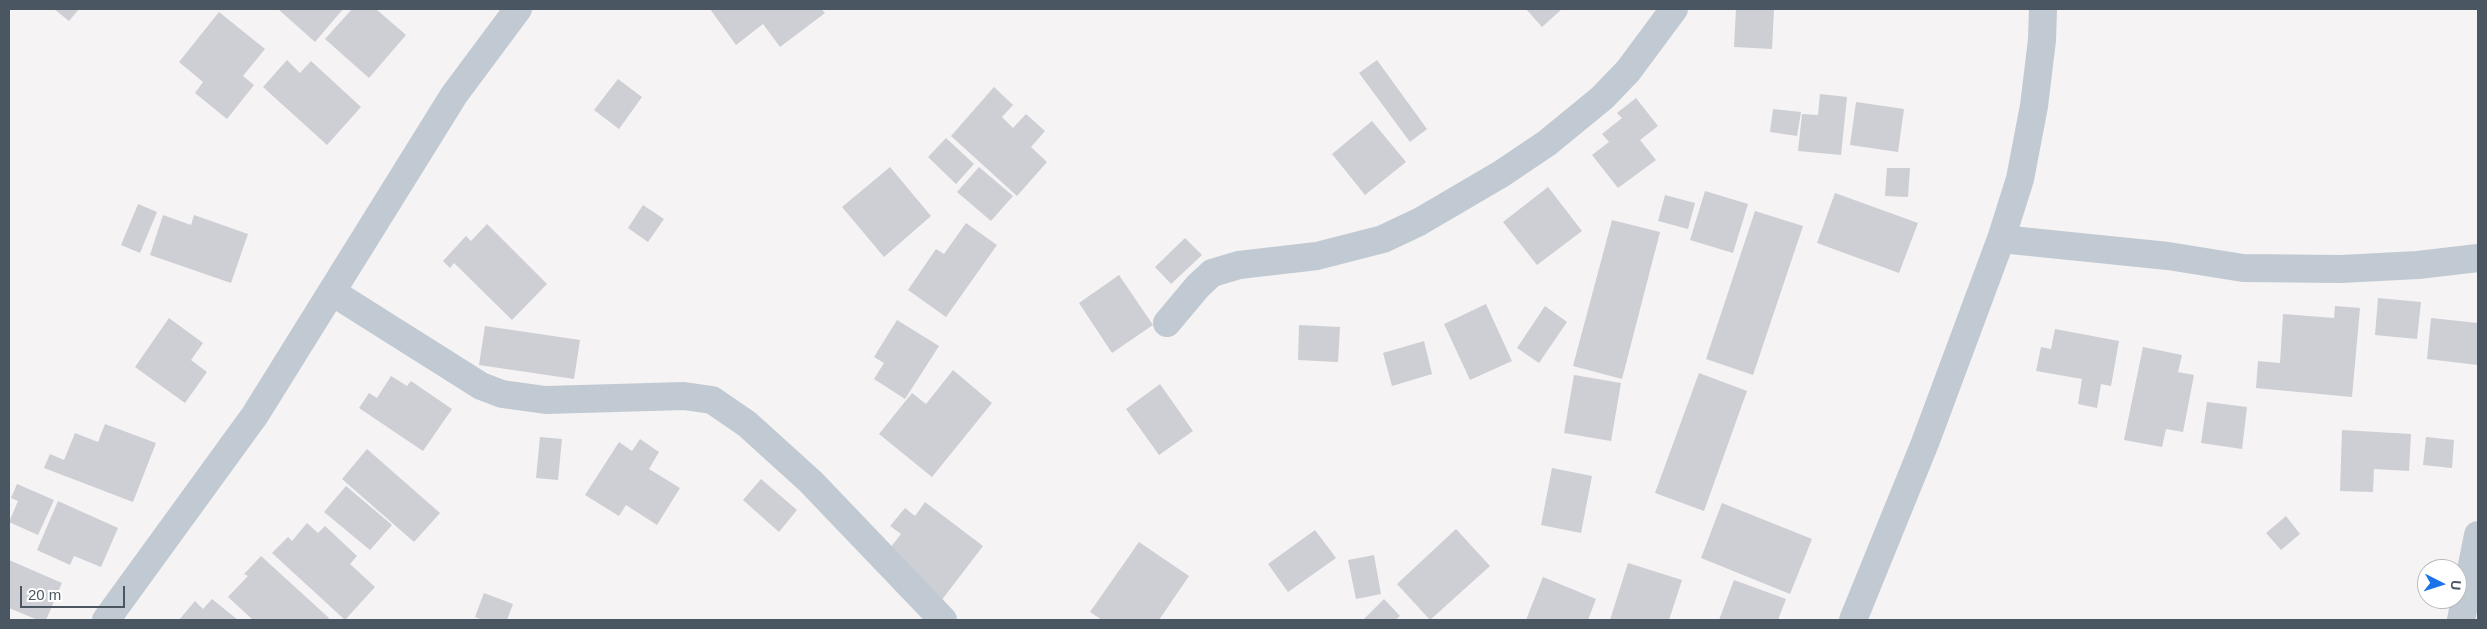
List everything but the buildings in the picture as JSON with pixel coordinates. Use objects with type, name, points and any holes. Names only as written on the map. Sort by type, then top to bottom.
[{"type":"street","points":[[106,620],[255,415],[454,95],[518,9]]},
{"type":"street","points":[[1167,323],[1198,286],[1212,273],[1239,265],[1317,256],[1383,239],[1419,222],[1501,174],[1547,143],[1602,98],[1628,71],[1674,9]]},
{"type":"street","points":[[1853,620],[1925,443],[2001,239],[2020,179],[2034,106],[2042,40],[2043,9]]},
{"type":"street","points":[[2001,239],[2168,256],[2243,268],[2341,269],[2418,265],[2478,258]]},
{"type":"street","points":[[332,292],[481,386],[502,394],[546,400],[684,396],[712,400],[747,424],[812,482],[943,620]]},
{"type":"street","points":[[2461,620],[2478,535]]}]
